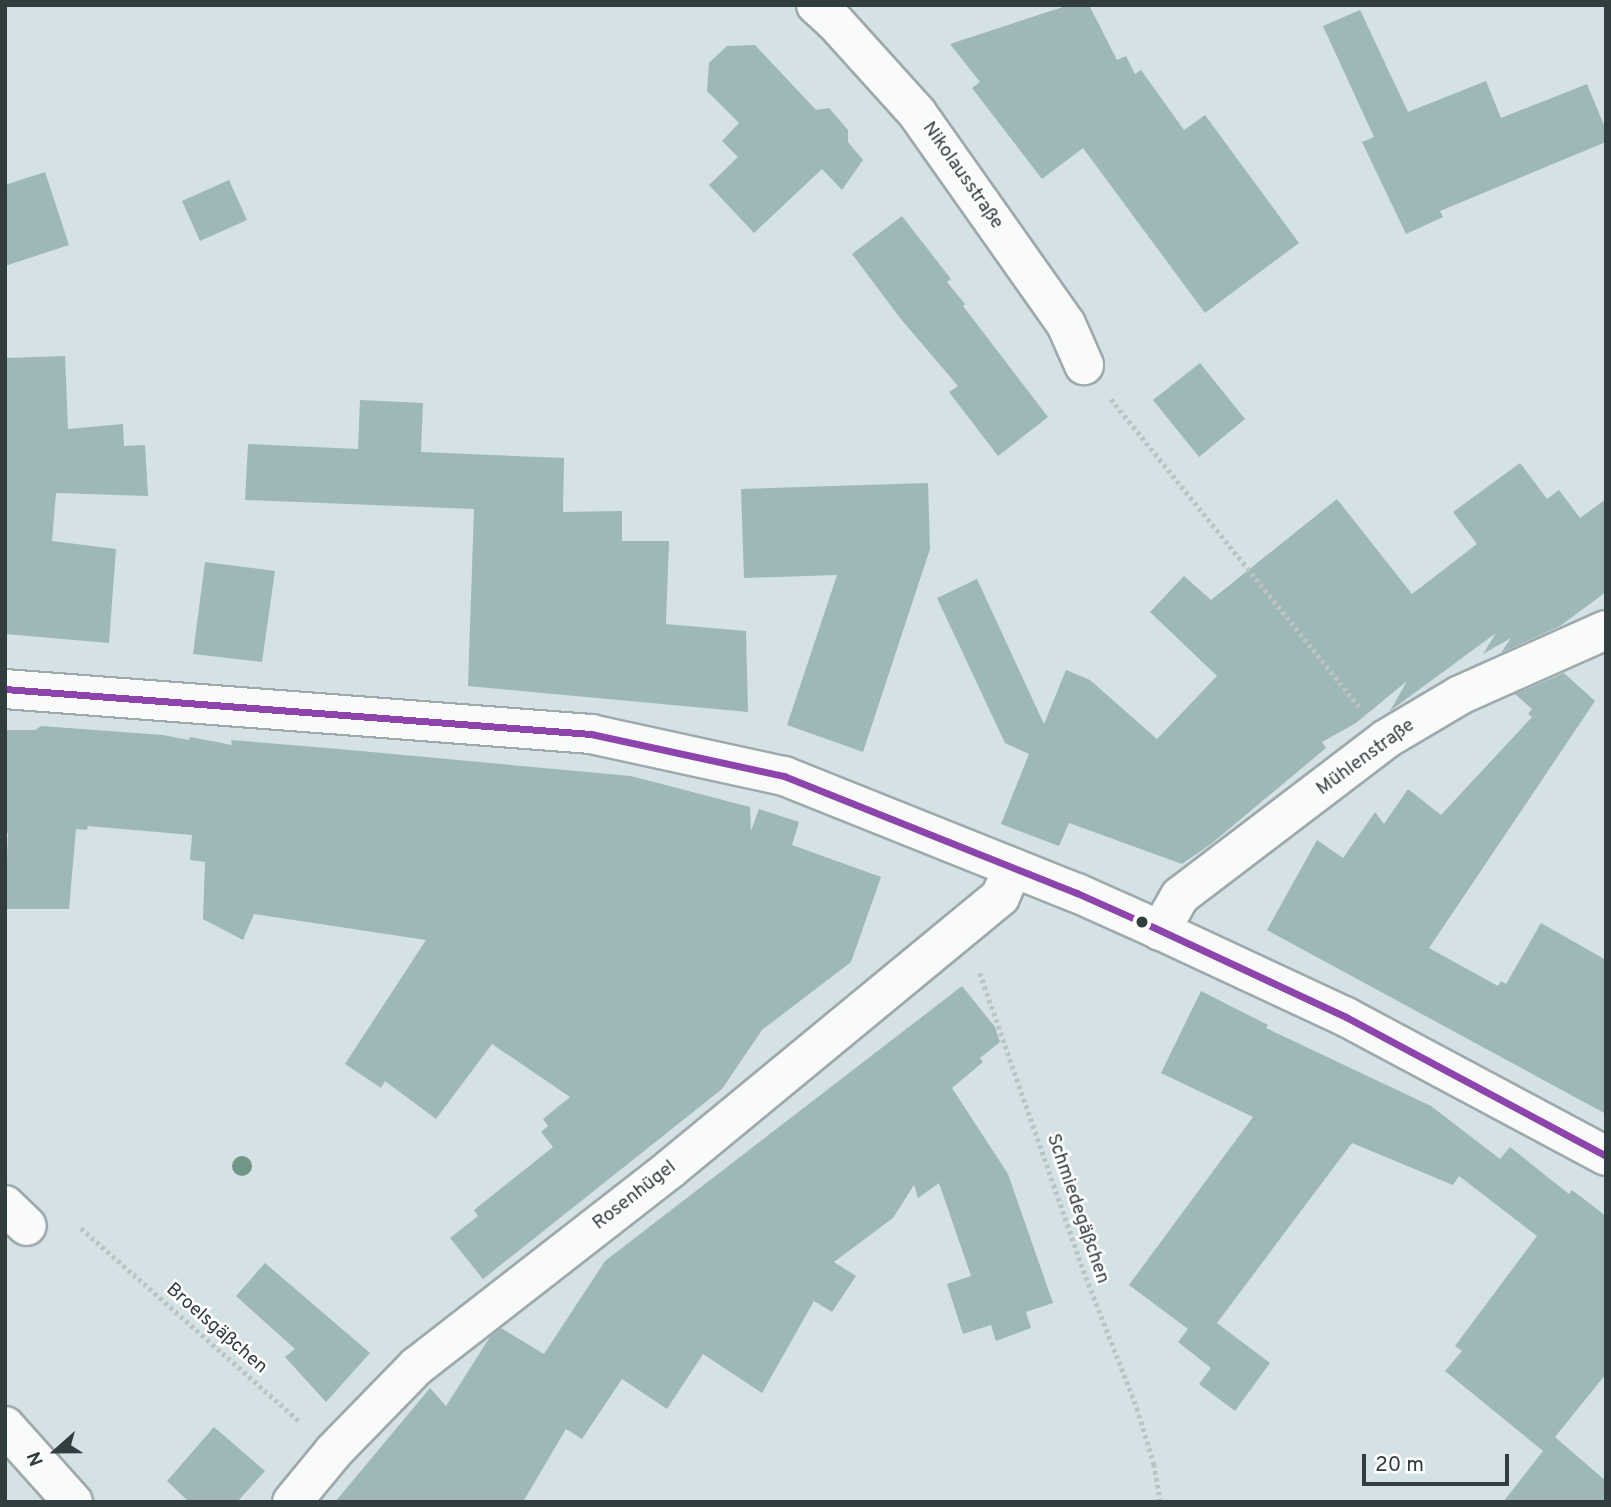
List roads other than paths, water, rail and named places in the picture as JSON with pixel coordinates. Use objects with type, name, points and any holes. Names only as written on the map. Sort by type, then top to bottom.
[{"type":"street","name":"Nikolausstraße","points":[[816,5],[834,21],[918,113],[1066,324],[1084,365]]},
{"type":"street","name":"Mühlenstraße","points":[[1160,931],[1180,896],[1386,739],[1460,695],[1606,630]]},
{"type":"street","points":[[5,689],[591,734],[784,776],[1013,867],[1160,931],[1346,1017],[1606,1156]]},
{"type":"street","name":"Rosenhügel","points":[[292,1502],[334,1451],[417,1366],[670,1169],[1000,897],[1013,867]]},
{"type":"street","points":[[5,1426],[73,1502]]}]
